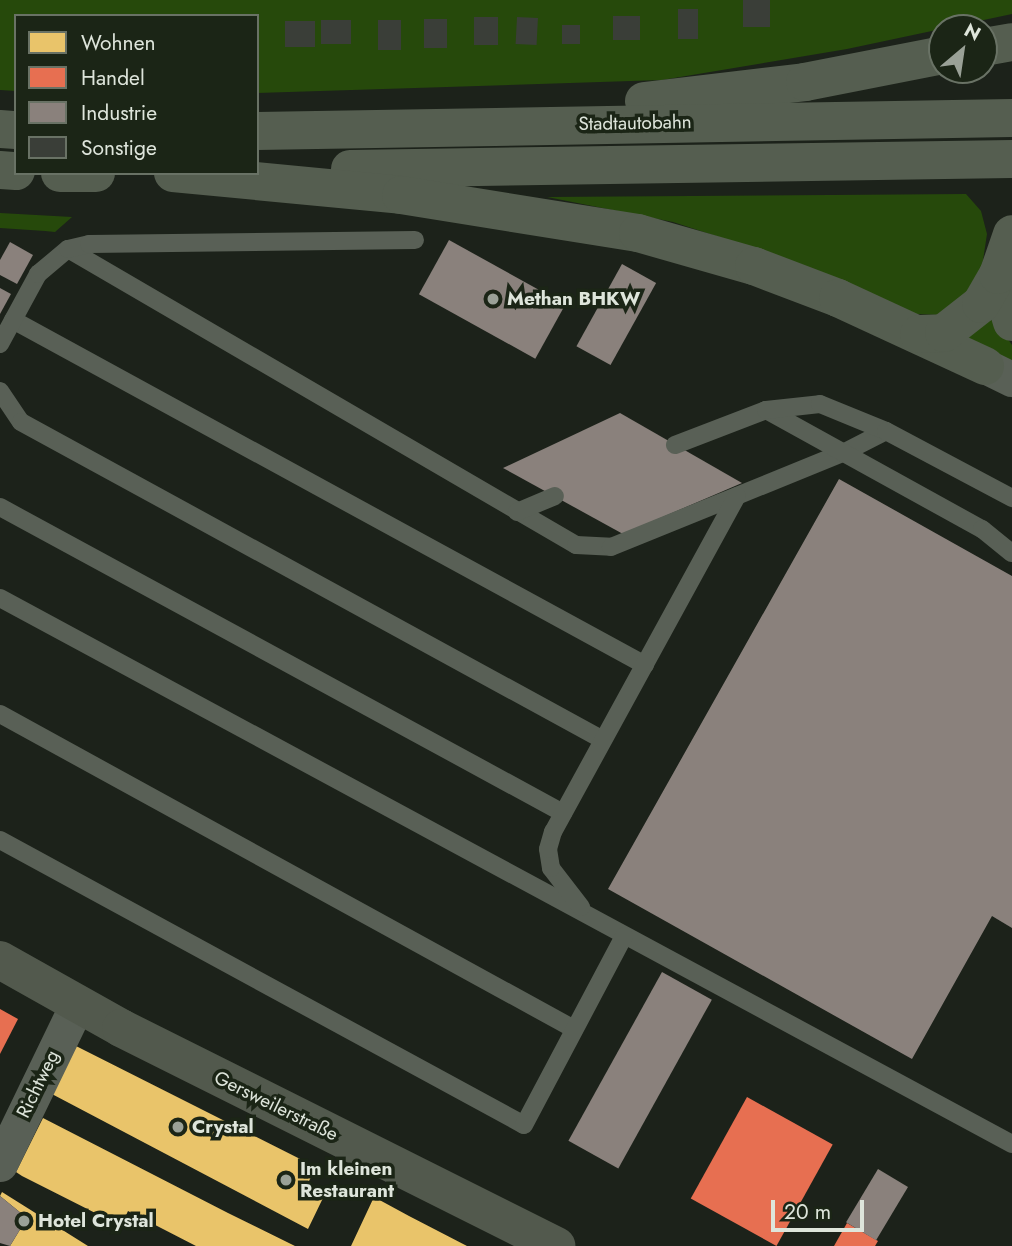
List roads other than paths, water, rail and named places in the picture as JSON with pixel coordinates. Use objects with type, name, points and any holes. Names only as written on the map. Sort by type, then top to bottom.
[{"type":"highway","points":[[448,126],[805,82],[928,58]]},
{"type":"highway","name":"Stadtautobahn","points":[[259,131],[1012,117]]},
{"type":"highway","points":[[259,170],[1012,159]]},
{"type":"highway","points":[[194,175],[401,195],[638,233],[754,266],[919,334],[998,373]]},
{"type":"highway","points":[[919,334],[944,333],[960,324],[981,304],[998,275],[1012,234]]},
{"type":"highway","points":[[998,275],[1012,322]]},
{"type":"main road","name":"Gersweilerstraße","points":[[0,960],[77,1005],[556,1246]]},
{"type":"street","name":"Richtweg","points":[[0,1164],[77,1005]]},
{"type":"lane","points":[[0,344],[38,274],[68,249],[89,244],[415,240]]},
{"type":"lane","points":[[68,249],[576,545],[611,547],[843,453],[886,431]]},
{"type":"lane","points":[[13,320],[645,664]]},
{"type":"lane","points":[[0,391],[21,422],[603,740]]},
{"type":"lane","points":[[675,445],[766,410],[820,404],[886,431],[1012,498]]},
{"type":"lane","points":[[766,410],[982,529],[1012,553]]},
{"type":"lane","points":[[517,512],[555,496]]},
{"type":"lane","points":[[595,920],[567,894],[551,868],[548,849],[563,813],[737,496]]},
{"type":"lane","points":[[0,507],[563,813]]},
{"type":"lane","points":[[982,529],[1012,538]]},
{"type":"lane","points":[[0,598],[1004,1141]]},
{"type":"lane","points":[[0,714],[575,1030]]},
{"type":"lane","points":[[0,840],[524,1125],[624,936]]},
{"type":"place","name":"Methan BHKW","points":[[493,299]]},
{"type":"place","name":"Crystal","points":[[178,1127]]},
{"type":"place","name":"Im kleinen Restaurant","points":[[286,1180]]},
{"type":"place","name":"Hotel Crystal","points":[[24,1221]]}]
